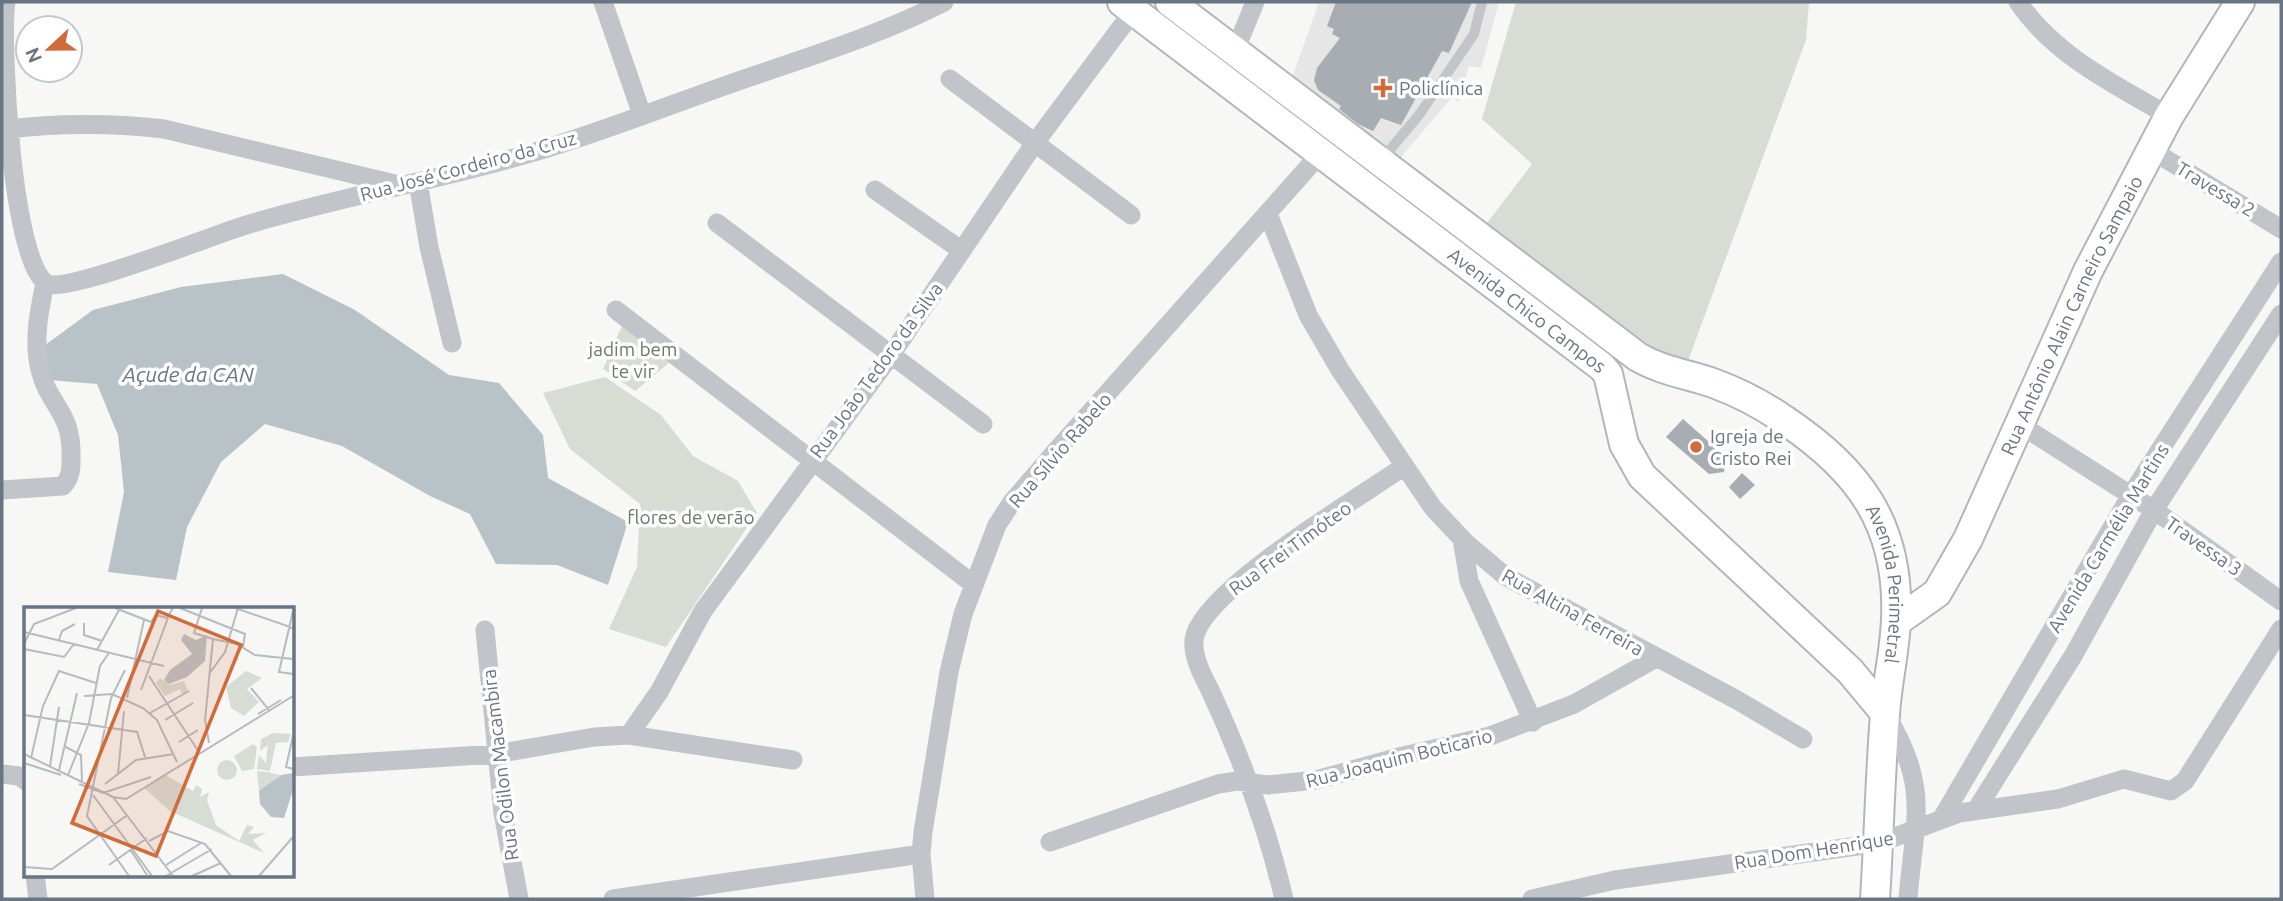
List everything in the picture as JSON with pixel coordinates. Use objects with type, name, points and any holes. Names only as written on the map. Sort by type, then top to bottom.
[{"type":"street","points":[[2,490],[54,488],[68,480],[71,458],[69,424],[48,390],[38,356],[39,315],[55,284],[39,276],[26,244],[5,130],[2,40],[6,2]]},
{"type":"street","points":[[603,2],[642,115]]},
{"type":"street","name":"Rua José Cordeiro da Cruz","points":[[55,284],[244,226],[531,153],[825,51],[944,2]]},
{"type":"street","name":"Avenida Chico Campos","points":[[1170,2],[1638,357],[1654,367],[1681,375]]},
{"type":"street","points":[[1235,51],[1255,2]]},
{"type":"street","points":[[2018,2],[2044,33],[2077,62],[2169,116]]},
{"type":"street","name":"Rua Antônio Alain Carneiro Sampaio","points":[[1896,622],[1937,593],[1968,539],[2088,271],[2169,116],[2240,2]]},
{"type":"street","name":"Avenida Chico Campos","points":[[1132,5],[1320,154],[1602,367],[1608,374],[1624,444],[1642,476],[1850,671],[1885,713]]},
{"type":"street","name":"Rua João Tedoro da Silva","points":[[629,735],[659,692],[703,611],[811,460],[891,355],[1132,5]]},
{"type":"street","points":[[950,79],[1034,145],[1131,215]]},
{"type":"street","points":[[5,130],[51,125],[126,125],[164,129],[409,183],[429,247],[452,343]]},
{"type":"street","name":"Travessa 2","points":[[2151,150],[2281,229]]},
{"type":"street","name":"Rua Sílvio Rabelo","points":[[925,899],[921,854],[949,672],[973,584],[997,525],[1012,502],[1320,154]]},
{"type":"street","points":[[875,190],[961,250]]},
{"type":"street","name":"Rua Altina Ferreira","points":[[1268,214],[1308,315],[1403,467],[1433,508],[1462,539],[1505,576],[1737,699],[1803,739]]},
{"type":"street","points":[[1443,247],[1461,222]]},
{"type":"street","points":[[717,223],[983,424]]},
{"type":"street","name":"Avenida Carmélia Martins","points":[[1942,818],[2131,495],[2281,262]]},
{"type":"street","points":[[616,310],[973,584]]},
{"type":"street","name":"Avenida Carmélia Martins","points":[[1976,810],[2073,656],[2154,510],[2281,314]]},
{"type":"street","name":"Avenida Perimetral","points":[[1681,375],[1711,382],[1749,397],[1785,419],[1846,471],[1877,514],[1887,534],[1896,576],[1896,622],[1885,713],[1875,899]]},
{"type":"street","name":"Travessa 3","points":[[2019,424],[2154,510],[2281,601]]},
{"type":"street","name":"Rua Frei Timóteo","points":[[1284,899],[1252,784],[1195,654],[1194,637],[1201,621],[1216,603],[1257,568],[1403,467]]},
{"type":"street","points":[[1462,539],[1469,581],[1533,722]]},
{"type":"street","name":"Rua Dom Henrique","points":[[1532,899],[1615,880],[1879,843],[1915,831],[1942,818],[1976,810],[2058,799],[2124,779],[2171,791],[2185,781],[2281,629]]},
{"type":"street","name":"Rua Odilon Macambira","points":[[485,630],[496,754],[519,899]]},
{"type":"street","name":"Rua Joaquim Boticario","points":[[1050,842],[1218,784],[1237,781],[1287,784],[1329,778],[1403,756],[1490,736],[1533,722],[1574,704],[1656,658]]},
{"type":"street","points":[[1885,713],[1905,752],[1916,782],[1915,831],[1908,899]]},
{"type":"street","points":[[294,767],[496,754],[594,737],[629,735],[793,760]]},
{"type":"street","points":[[612,899],[723,892],[921,854]]},
{"type":"street","points":[[35,876],[38,899]]},
{"type":"lane","points":[[1380,162],[1419,115],[1474,34],[1482,2]]},
{"type":"shaded area","name":"Policlínica","points":[[1319,2],[1499,2],[1481,68],[1469,66],[1459,102],[1452,97],[1396,163],[1292,78]]},
{"type":"green space","points":[[1516,2],[1809,2],[1806,40],[1688,361],[1652,355],[1484,227],[1532,164],[1482,119]]},
{"type":"green space","name":"jadim bem te vir","points":[[626,317],[670,362],[635,391],[603,369]]},
{"type":"green space","name":"flores de verão","points":[[605,377],[661,415],[693,456],[738,481],[757,513],[666,647],[609,629],[637,567],[640,504],[570,449],[543,393]]},
{"type":"water","name":"Açude da CAN","points":[[283,274],[355,310],[449,375],[499,383],[543,435],[548,478],[628,522],[608,585],[557,565],[496,564],[470,514],[430,496],[342,446],[265,424],[221,462],[187,527],[176,580],[108,572],[124,492],[118,435],[97,384],[49,380],[37,351],[93,310],[181,287]]},
{"type":"building","name":"Policlínica","points":[[1336,2],[1472,2],[1449,53],[1442,51],[1401,125],[1381,118],[1373,131],[1358,124],[1339,109],[1341,106],[1318,90],[1314,80],[1317,68],[1340,38],[1332,34],[1334,29],[1327,26]]},
{"type":"building","name":"Igreja de Cristo Rei","points":[[1683,419],[1726,457],[1724,472],[1709,474],[1666,437]]},
{"type":"building","points":[[1742,473],[1755,485],[1740,499],[1729,487]]},
{"type":"place","name":"Policlínica","points":[[1383,88]]},
{"type":"place","name":"Igreja de Cristo Rei","points":[[1696,447]]}]
